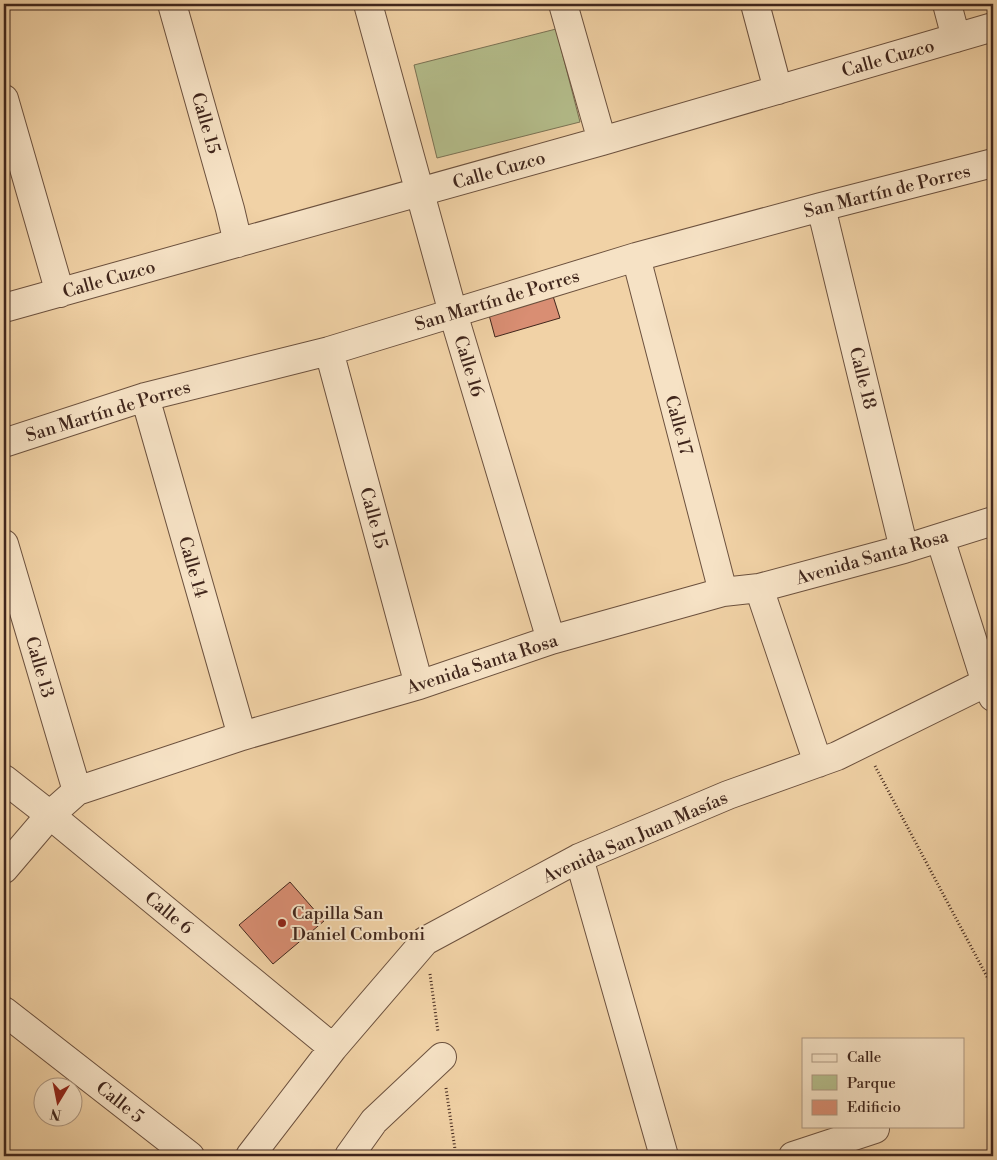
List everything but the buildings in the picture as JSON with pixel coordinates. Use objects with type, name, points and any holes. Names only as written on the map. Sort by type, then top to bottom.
[{"type":"street","name":"Calle 15","points":[[172,4],[238,243]]},
{"type":"street","name":"Calle 16","points":[[368,4],[453,313],[551,640]]},
{"type":"street","points":[[564,4],[602,141]]},
{"type":"street","points":[[755,4],[778,90]]},
{"type":"street","points":[[947,4],[956,38]]},
{"type":"street","name":"Calle Cuzco","points":[[4,308],[602,141],[993,28]]},
{"type":"street","points":[[4,99],[60,293]]},
{"type":"street","name":"San Martín de Porres","points":[[4,443],[144,397],[329,351],[636,257],[993,163]]},
{"type":"street","name":"Calle 18","points":[[821,207],[904,549]]},
{"type":"street","name":"Calle 17","points":[[636,257],[723,592]]},
{"type":"street","name":"Calle 15","points":[[329,351],[419,686]]},
{"type":"street","name":"Calle 14","points":[[144,397],[242,736]]},
{"type":"street","name":"Avenida Santa Rosa","points":[[4,869],[50,815],[77,791],[242,736],[419,686],[551,640],[723,592],[759,588],[904,549],[993,521]]},
{"type":"street","points":[[940,538],[991,686]]},
{"type":"street","name":"Calle 13","points":[[4,544],[77,791]]},
{"type":"street","points":[[759,588],[818,763]]},
{"type":"street","name":"Avenida San Juan Masías","points":[[250,1156],[333,1048],[425,940],[579,858],[728,795],[837,756],[991,686]]},
{"type":"street","name":"Calle 6","points":[[4,779],[333,1048]]},
{"type":"street","points":[[579,858],[664,1156]]},
{"type":"street","name":"Calle 5","points":[[4,1011],[190,1156]]},
{"type":"street","points":[[349,1156],[374,1121],[442,1057]]},
{"type":"street","points":[[793,1156],[875,1129]]},
{"type":"path","points":[[863,744],[993,988]]},
{"type":"green space","points":[[556,29],[580,122],[437,158],[414,65]]},
{"type":"place","name":"Capilla San Daniel Comboni","points":[[282,923]]}]
